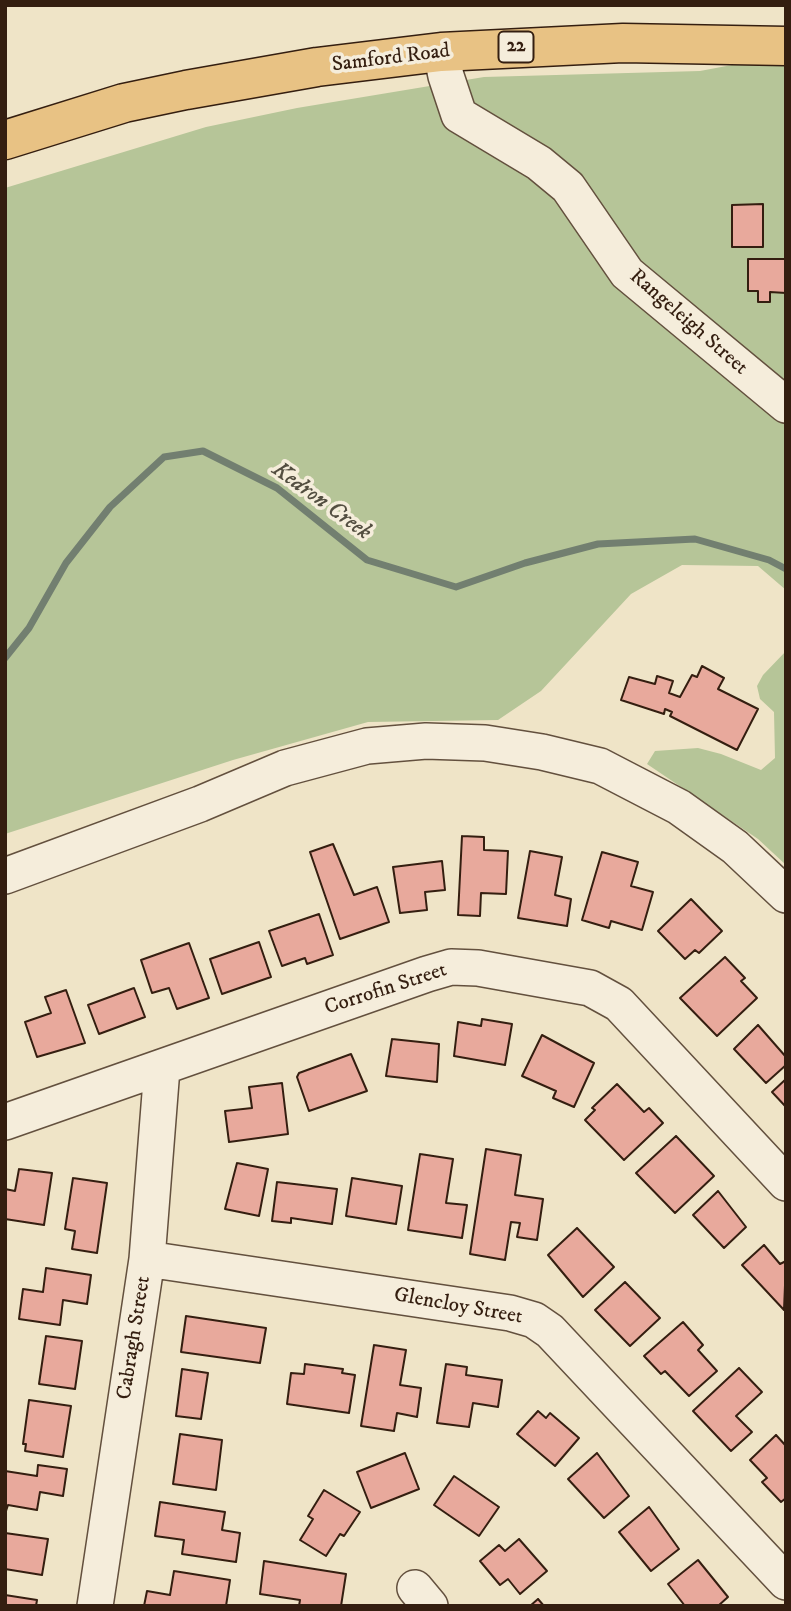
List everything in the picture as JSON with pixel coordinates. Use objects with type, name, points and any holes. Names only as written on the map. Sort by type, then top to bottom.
[{"type":"main road","name":"Samford Road","points":[[5,140],[124,103],[186,90],[262,75],[441,52],[623,43],[786,46]]},
{"type":"street","name":"Rangeleigh Street","points":[[441,52],[459,115],[540,163],[568,187],[628,273],[786,405]]},
{"type":"street","points":[[5,876],[44,864],[285,768],[367,746],[473,742],[542,752],[600,766],[679,807],[735,847],[786,895]]},
{"type":"street","name":"Corrofin Street","points":[[5,1122],[451,967],[491,970],[590,988],[619,1004],[786,1183]]},
{"type":"street","name":"Cabragh Street","points":[[95,1606],[147,1259],[162,1068]]},
{"type":"street","name":"Glencloy Street","points":[[147,1259],[510,1313],[534,1320],[550,1331],[786,1582]]},
{"type":"green space","points":[[753,61],[786,63],[786,590],[758,566],[682,565],[631,594],[541,691],[498,720],[368,722],[233,760],[5,834],[5,188],[206,127],[297,108],[484,77],[700,71]]},
{"type":"green space","points":[[786,651],[786,865],[758,839],[647,764],[655,751],[698,748],[761,770],[775,758],[774,712],[760,699],[757,686],[763,675]]},
{"type":"building","points":[[763,204],[763,247],[732,247],[732,205]]},
{"type":"building","points":[[748,259],[786,259],[786,293],[770,292],[770,302],[758,302],[758,291],[748,291]]},
{"type":"building","points":[[702,666],[724,678],[718,689],[758,709],[737,750],[670,716],[672,712],[665,709],[664,714],[621,700],[629,677],[655,684],[657,676],[673,681],[669,693],[680,697],[692,675],[697,677]]},
{"type":"building","points":[[462,836],[484,837],[484,850],[508,851],[506,894],[481,893],[480,916],[458,915]]},
{"type":"building","points":[[333,844],[354,895],[377,887],[389,922],[340,939],[310,852]]},
{"type":"building","points":[[530,851],[562,857],[555,895],[571,899],[567,926],[518,918]]},
{"type":"building","points":[[602,852],[638,862],[631,886],[653,892],[642,930],[611,921],[609,928],[582,920]]},
{"type":"building","points":[[442,861],[445,890],[425,892],[427,910],[400,913],[393,867]]},
{"type":"building","points":[[691,899],[722,931],[699,953],[695,950],[685,959],[658,931]]},
{"type":"building","points":[[319,914],[333,955],[307,964],[305,958],[282,966],[269,931]]},
{"type":"building","points":[[259,942],[271,977],[222,994],[210,959]]},
{"type":"building","points":[[189,943],[209,998],[177,1009],[169,988],[152,993],[141,960]]},
{"type":"building","points":[[725,957],[745,978],[741,981],[757,998],[717,1036],[680,998]]},
{"type":"building","points":[[134,988],[145,1017],[99,1034],[88,1005]]},
{"type":"building","points":[[66,990],[85,1043],[37,1057],[25,1022],[51,1013],[45,997]]},
{"type":"building","points":[[482,1019],[512,1024],[505,1065],[454,1056],[458,1022],[481,1026]]},
{"type":"building","points":[[758,1025],[786,1057],[786,1065],[766,1083],[734,1049]]},
{"type":"building","points":[[542,1035],[594,1063],[574,1107],[553,1098],[556,1091],[522,1076]]},
{"type":"building","points":[[392,1039],[439,1044],[437,1082],[386,1076]]},
{"type":"building","points":[[351,1054],[367,1091],[309,1111],[297,1077],[299,1073]]},
{"type":"building","points":[[786,1079],[786,1107],[772,1092]]},
{"type":"building","points":[[282,1083],[288,1134],[229,1142],[225,1111],[252,1108],[249,1087]]},
{"type":"building","points":[[617,1084],[644,1112],[649,1108],[663,1123],[624,1160],[585,1120],[595,1110],[592,1108]]},
{"type":"building","points":[[676,1136],[714,1176],[675,1213],[636,1173]]},
{"type":"building","points":[[486,1149],[521,1155],[515,1195],[543,1199],[537,1240],[517,1237],[520,1223],[511,1222],[505,1260],[470,1254]]},
{"type":"building","points":[[420,1154],[453,1159],[446,1203],[467,1205],[462,1238],[408,1230]]},
{"type":"building","points":[[237,1163],[268,1169],[259,1216],[225,1209]]},
{"type":"building","points":[[19,1169],[52,1173],[44,1225],[5,1219],[5,1189],[15,1191]]},
{"type":"building","points":[[73,1178],[107,1183],[97,1253],[72,1249],[75,1231],[65,1229]]},
{"type":"building","points":[[352,1178],[402,1186],[396,1224],[346,1216]]},
{"type":"building","points":[[277,1182],[337,1189],[332,1224],[291,1218],[291,1223],[272,1221]]},
{"type":"building","points":[[718,1191],[746,1227],[724,1248],[693,1215]]},
{"type":"building","points":[[577,1228],[614,1267],[583,1297],[548,1255]]},
{"type":"building","points":[[764,1245],[780,1264],[786,1261],[784,1310],[742,1265]]},
{"type":"building","points":[[46,1268],[91,1275],[87,1304],[63,1300],[60,1325],[19,1319],[23,1289],[43,1292]]},
{"type":"building","points":[[625,1282],[660,1318],[630,1346],[595,1310]]},
{"type":"building","points":[[186,1316],[266,1328],[260,1363],[181,1352]]},
{"type":"building","points":[[683,1322],[703,1345],[698,1350],[717,1371],[689,1396],[665,1371],[661,1374],[644,1356]]},
{"type":"building","points":[[46,1336],[82,1341],[75,1389],[39,1384]]},
{"type":"building","points":[[374,1345],[406,1350],[400,1385],[421,1388],[417,1417],[397,1413],[394,1431],[361,1426]]},
{"type":"building","points":[[305,1364],[343,1369],[342,1373],[355,1375],[349,1413],[287,1404],[291,1373],[304,1374]]},
{"type":"building","points":[[446,1364],[467,1367],[466,1375],[502,1380],[498,1407],[473,1403],[469,1427],[437,1423]]},
{"type":"building","points":[[739,1368],[762,1392],[736,1416],[752,1432],[731,1451],[693,1411]]},
{"type":"building","points":[[182,1369],[208,1373],[201,1419],[176,1416]]},
{"type":"building","points":[[29,1400],[71,1406],[63,1457],[25,1451],[26,1444],[23,1444]]},
{"type":"building","points":[[538,1411],[546,1418],[550,1413],[579,1438],[555,1466],[517,1434]]},
{"type":"building","points":[[180,1434],[222,1440],[216,1490],[173,1484]]},
{"type":"building","points":[[776,1435],[786,1446],[786,1498],[781,1502],[762,1482],[767,1478],[750,1460]]},
{"type":"building","points":[[405,1453],[419,1489],[371,1508],[357,1472]]},
{"type":"building","points":[[597,1453],[629,1496],[604,1518],[568,1479]]},
{"type":"building","points":[[38,1465],[67,1469],[63,1496],[40,1492],[37,1510],[8,1505],[5,1514],[5,1471],[37,1476]]},
{"type":"building","points":[[454,1476],[499,1507],[479,1536],[434,1505]]},
{"type":"building","points":[[324,1490],[360,1512],[344,1536],[340,1534],[326,1556],[300,1540],[313,1519],[308,1516]]},
{"type":"building","points":[[160,1502],[225,1512],[222,1530],[240,1533],[236,1562],[182,1554],[184,1540],[155,1536]]},
{"type":"building","points":[[649,1507],[679,1549],[651,1571],[619,1532]]},
{"type":"building","points":[[5,1533],[48,1539],[42,1575],[5,1569]]},
{"type":"building","points":[[519,1539],[547,1571],[520,1594],[508,1579],[500,1585],[480,1561],[499,1545],[505,1551]]},
{"type":"building","points":[[698,1560],[728,1597],[718,1606],[685,1606],[668,1584]]},
{"type":"building","points":[[264,1561],[346,1574],[341,1606],[299,1606],[300,1600],[260,1594]]},
{"type":"building","points":[[174,1571],[230,1580],[226,1606],[144,1606],[147,1591],[170,1595]]},
{"type":"building","points":[[5,1595],[37,1600],[36,1606],[5,1606]]},
{"type":"building","points":[[538,1599],[544,1606],[530,1606]]},
{"type":"waterway","name":"Kedron Creek","points":[[5,658],[29,628],[66,563],[110,507],[164,457],[203,451],[277,488],[367,560],[456,587],[525,563],[598,544],[695,539],[769,560],[786,569]]}]
